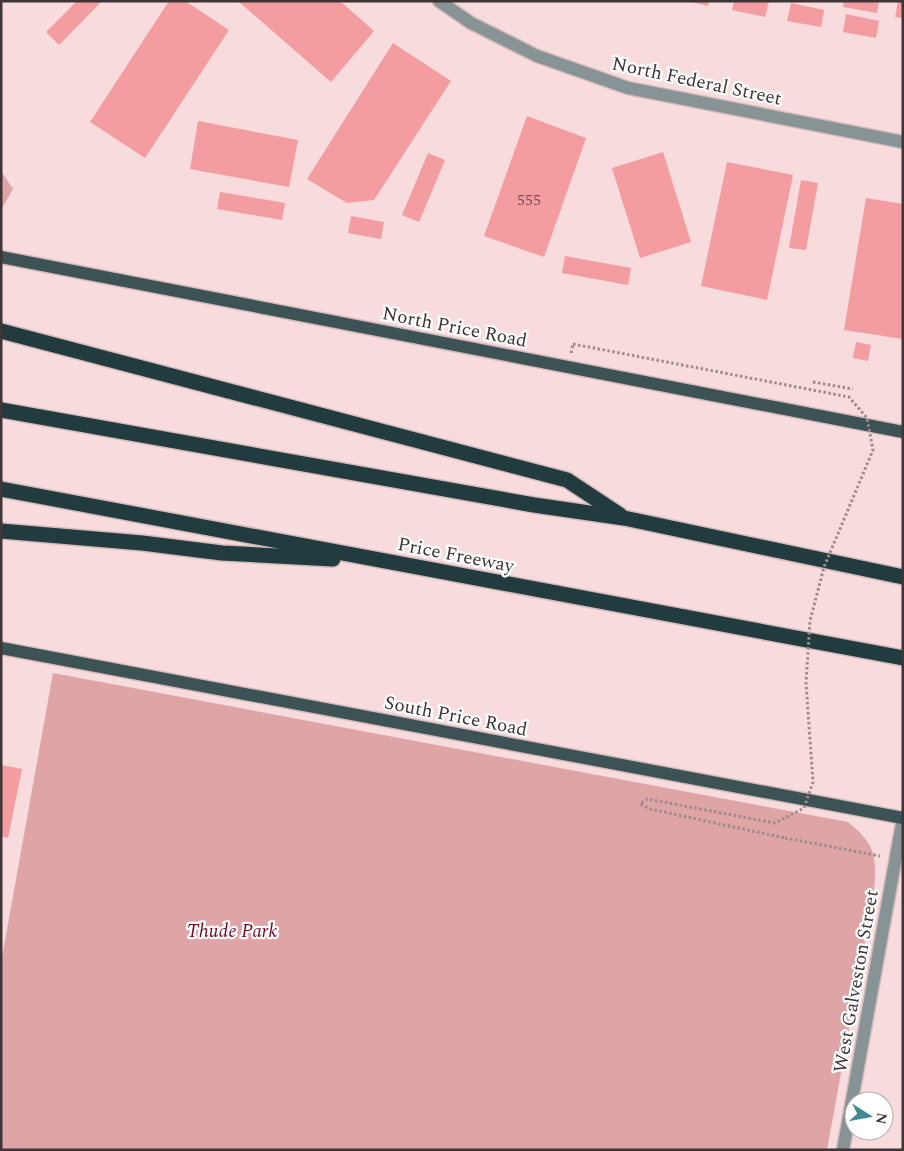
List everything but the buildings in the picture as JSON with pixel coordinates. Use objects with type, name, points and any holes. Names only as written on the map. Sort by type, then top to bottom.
[{"type":"highway","points":[[1,331],[567,480],[624,518]]},
{"type":"highway","points":[[1,410],[534,505],[624,518],[903,577]]},
{"type":"highway","name":"Price Freeway","points":[[1,489],[903,658]]},
{"type":"highway","points":[[1,531],[142,543],[222,553],[392,562]]},
{"type":"main road","name":"North Price Road","points":[[1,256],[903,432]]},
{"type":"main road","name":"South Price Road","points":[[1,648],[903,818]]},
{"type":"street","name":"North Federal Street","points":[[439,1],[471,23],[537,56],[628,88],[903,142]]},
{"type":"street","name":"West Galveston Street","points":[[843,1150],[903,818]]},
{"type":"path","points":[[572,344],[849,397],[867,418],[873,450],[824,567],[810,621],[806,683],[813,782],[804,808],[775,823],[647,799],[640,804],[650,810],[895,859]]},
{"type":"path","points":[[813,382],[853,389]]},
{"type":"green space","points":[[1,171],[13,189],[1,210]]},
{"type":"green space","name":"Thude Park","points":[[53,673],[848,822],[869,844],[874,859],[875,878],[827,1150],[1,1150],[1,963]]}]
